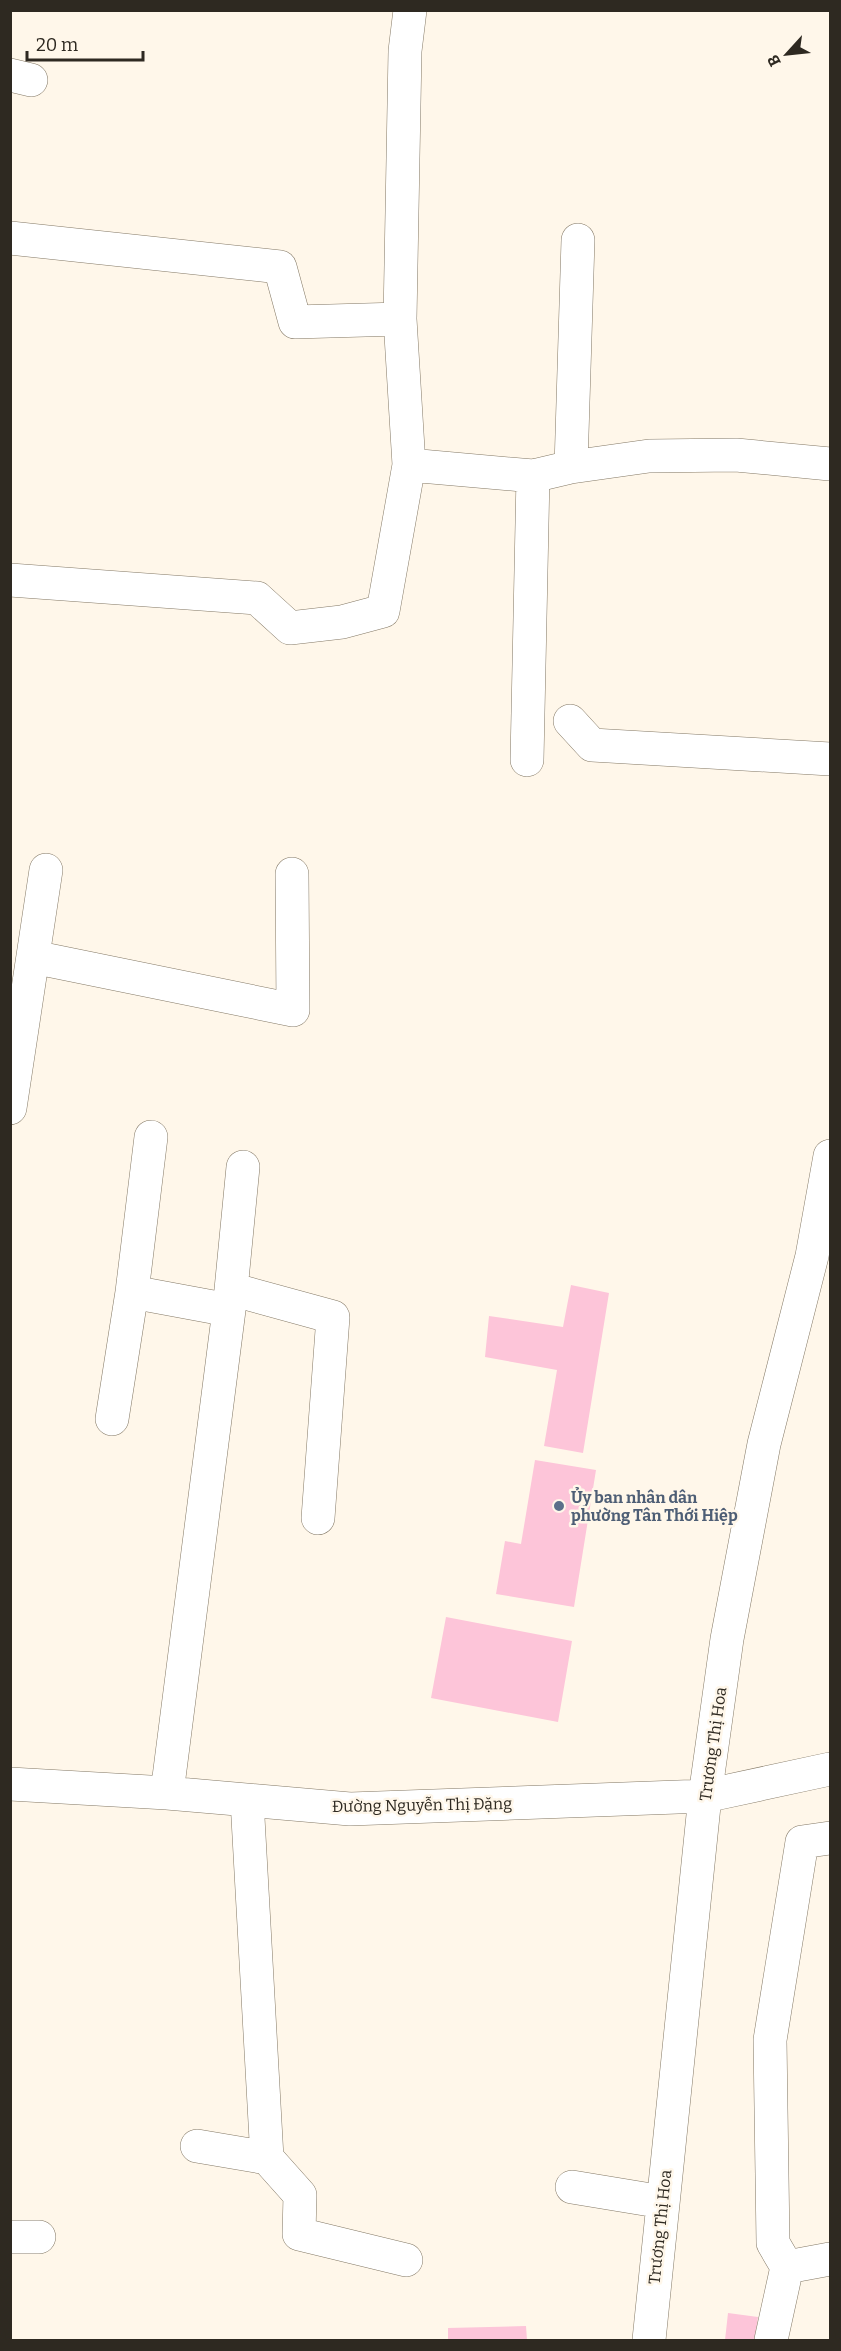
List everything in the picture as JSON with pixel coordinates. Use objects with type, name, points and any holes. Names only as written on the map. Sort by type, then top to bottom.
[{"type":"street","points":[[10,580],[257,598],[290,628],[342,622],[383,611],[410,465],[400,319],[405,51],[410,10]]},
{"type":"street","points":[[10,238],[280,267],[295,322],[400,319]]},
{"type":"street","points":[[571,467],[578,240]]},
{"type":"street","points":[[410,465],[533,476],[571,467],[649,456],[736,454],[831,464]]},
{"type":"street","points":[[527,760],[533,476]]},
{"type":"street","points":[[570,721],[592,745],[831,759]]},
{"type":"street","points":[[10,1108],[46,870]]},
{"type":"street","points":[[33,957],[293,1011],[292,874]]},
{"type":"street","points":[[112,1419],[132,1292],[150,1137]]},
{"type":"street","name":"Trương Thị Hoa","points":[[649,2340],[705,1796],[727,1639],[764,1444],[821,1256],[831,1156]]},
{"type":"street","points":[[167,1793],[230,1300],[243,1167]]},
{"type":"street","points":[[132,1292],[230,1300],[333,1317],[318,1518]]},
{"type":"street","name":"Đường Nguyễn Thị Đặng","points":[[10,1784],[167,1793],[350,1809],[705,1796],[831,1769]]},
{"type":"street","points":[[247,1800],[267,2158],[300,2195],[299,2234],[406,2260]]},
{"type":"street","points":[[771,2340],[786,2267],[773,2243],[770,2040],[801,1842],[831,1838]]},
{"type":"street","points":[[197,2146],[267,2158]]},
{"type":"street","points":[[572,2187],[663,2202]]},
{"type":"street","points":[[786,2267],[831,2259]]},
{"type":"building","points":[[571,1285],[609,1293],[583,1453],[544,1446],[557,1370],[485,1357],[489,1316],[563,1327]]},
{"type":"building","name":"Ủy ban nhân dân phường Tân Thới Hiệp","points":[[535,1460],[596,1470],[574,1607],[496,1594],[505,1541],[521,1544]]},
{"type":"building","points":[[446,1617],[572,1641],[558,1722],[431,1698]]},
{"type":"building","points":[[728,2313],[758,2317],[755,2340],[725,2340]]},
{"type":"building","points":[[526,2326],[527,2340],[448,2340],[448,2328]]},
{"type":"place","name":"Ủy ban nhân dân phường Tân Thới Hiệp","points":[[559,1506]]}]
